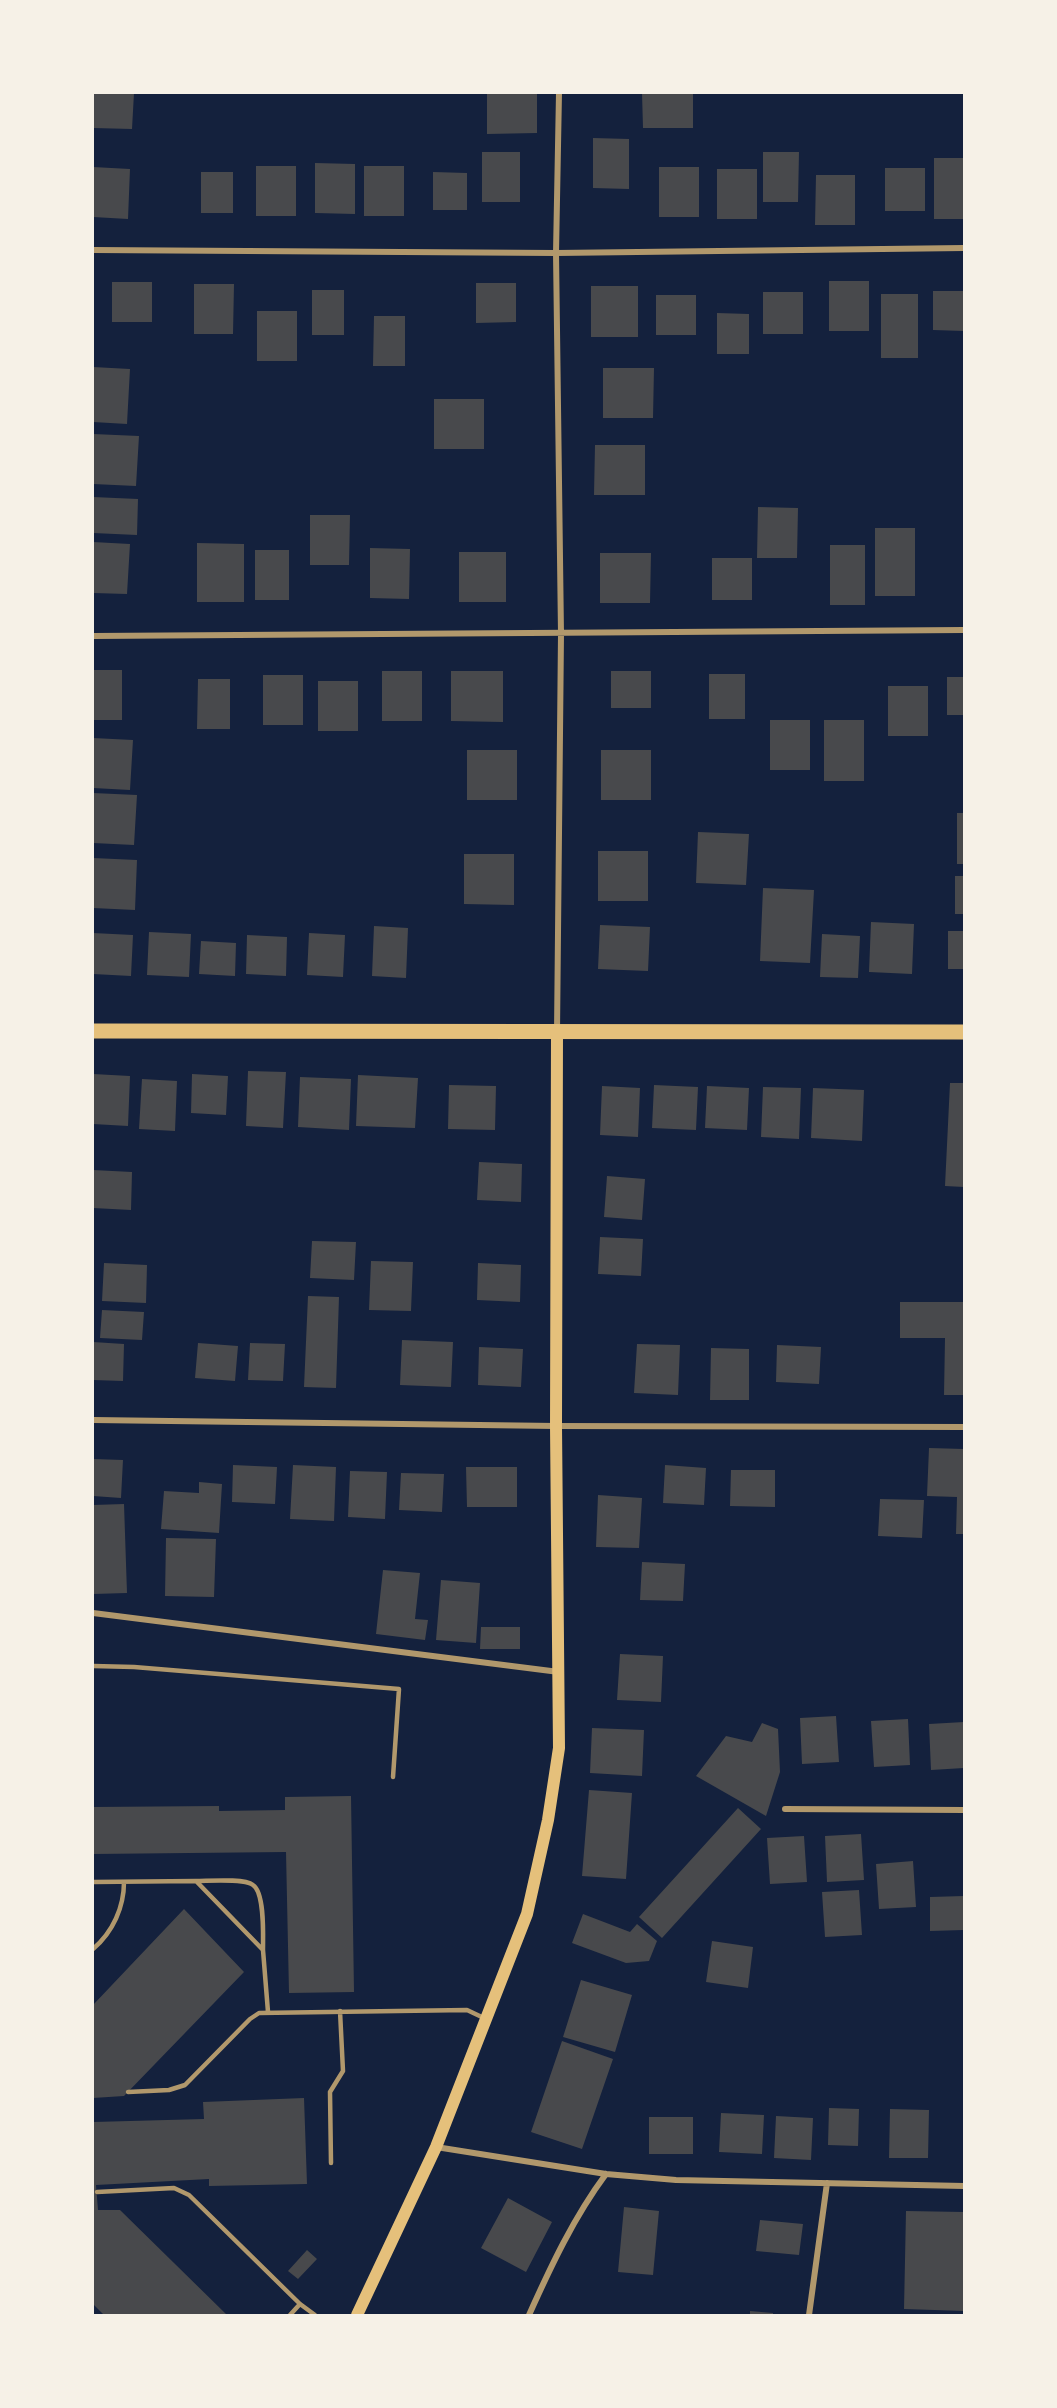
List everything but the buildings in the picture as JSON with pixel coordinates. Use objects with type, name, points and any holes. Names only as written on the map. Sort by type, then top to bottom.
[{"type":"main road","points":[[93,1031],[964,1032]]},
{"type":"main road","points":[[357,2315],[436,2147],[486,2019],[526,1914],[548,1820],[559,1748],[560,1672],[556,1426],[557,1033]]},
{"type":"street","points":[[557,1033],[561,634],[556,253],[559,93]]},
{"type":"street","points":[[93,250],[556,253],[964,248]]},
{"type":"street","points":[[93,636],[964,630]]},
{"type":"street","points":[[93,1420],[556,1426],[964,1426]]},
{"type":"street","points":[[93,1612],[560,1672]]},
{"type":"street","points":[[785,1809],[964,1810]]},
{"type":"street","points":[[436,2147],[606,2174],[676,2180],[964,2186]]},
{"type":"street","points":[[529,2315],[546,2276],[589,2197],[606,2174]]},
{"type":"street","points":[[809,2315],[826,2182]]},
{"type":"lane","points":[[93,1666],[134,1667],[399,1689],[393,1777]]},
{"type":"lane","points":[[196,1881],[263,1950]]},
{"type":"lane","points":[[93,1882],[196,1881],[253,1884],[259,1892],[261,1902],[268,2012]]},
{"type":"lane","points":[[93,1948],[112,1926],[124,1901],[124,1882]]},
{"type":"lane","points":[[128,2092],[169,2091],[185,2085],[250,2019],[259,2013],[467,2010],[486,2019]]},
{"type":"lane","points":[[331,2163],[330,2092],[343,2071],[340,2011]]},
{"type":"lane","points":[[97,2192],[174,2188],[189,2195],[300,2304],[315,2315]]},
{"type":"lane","points":[[291,2315],[300,2304]]}]
